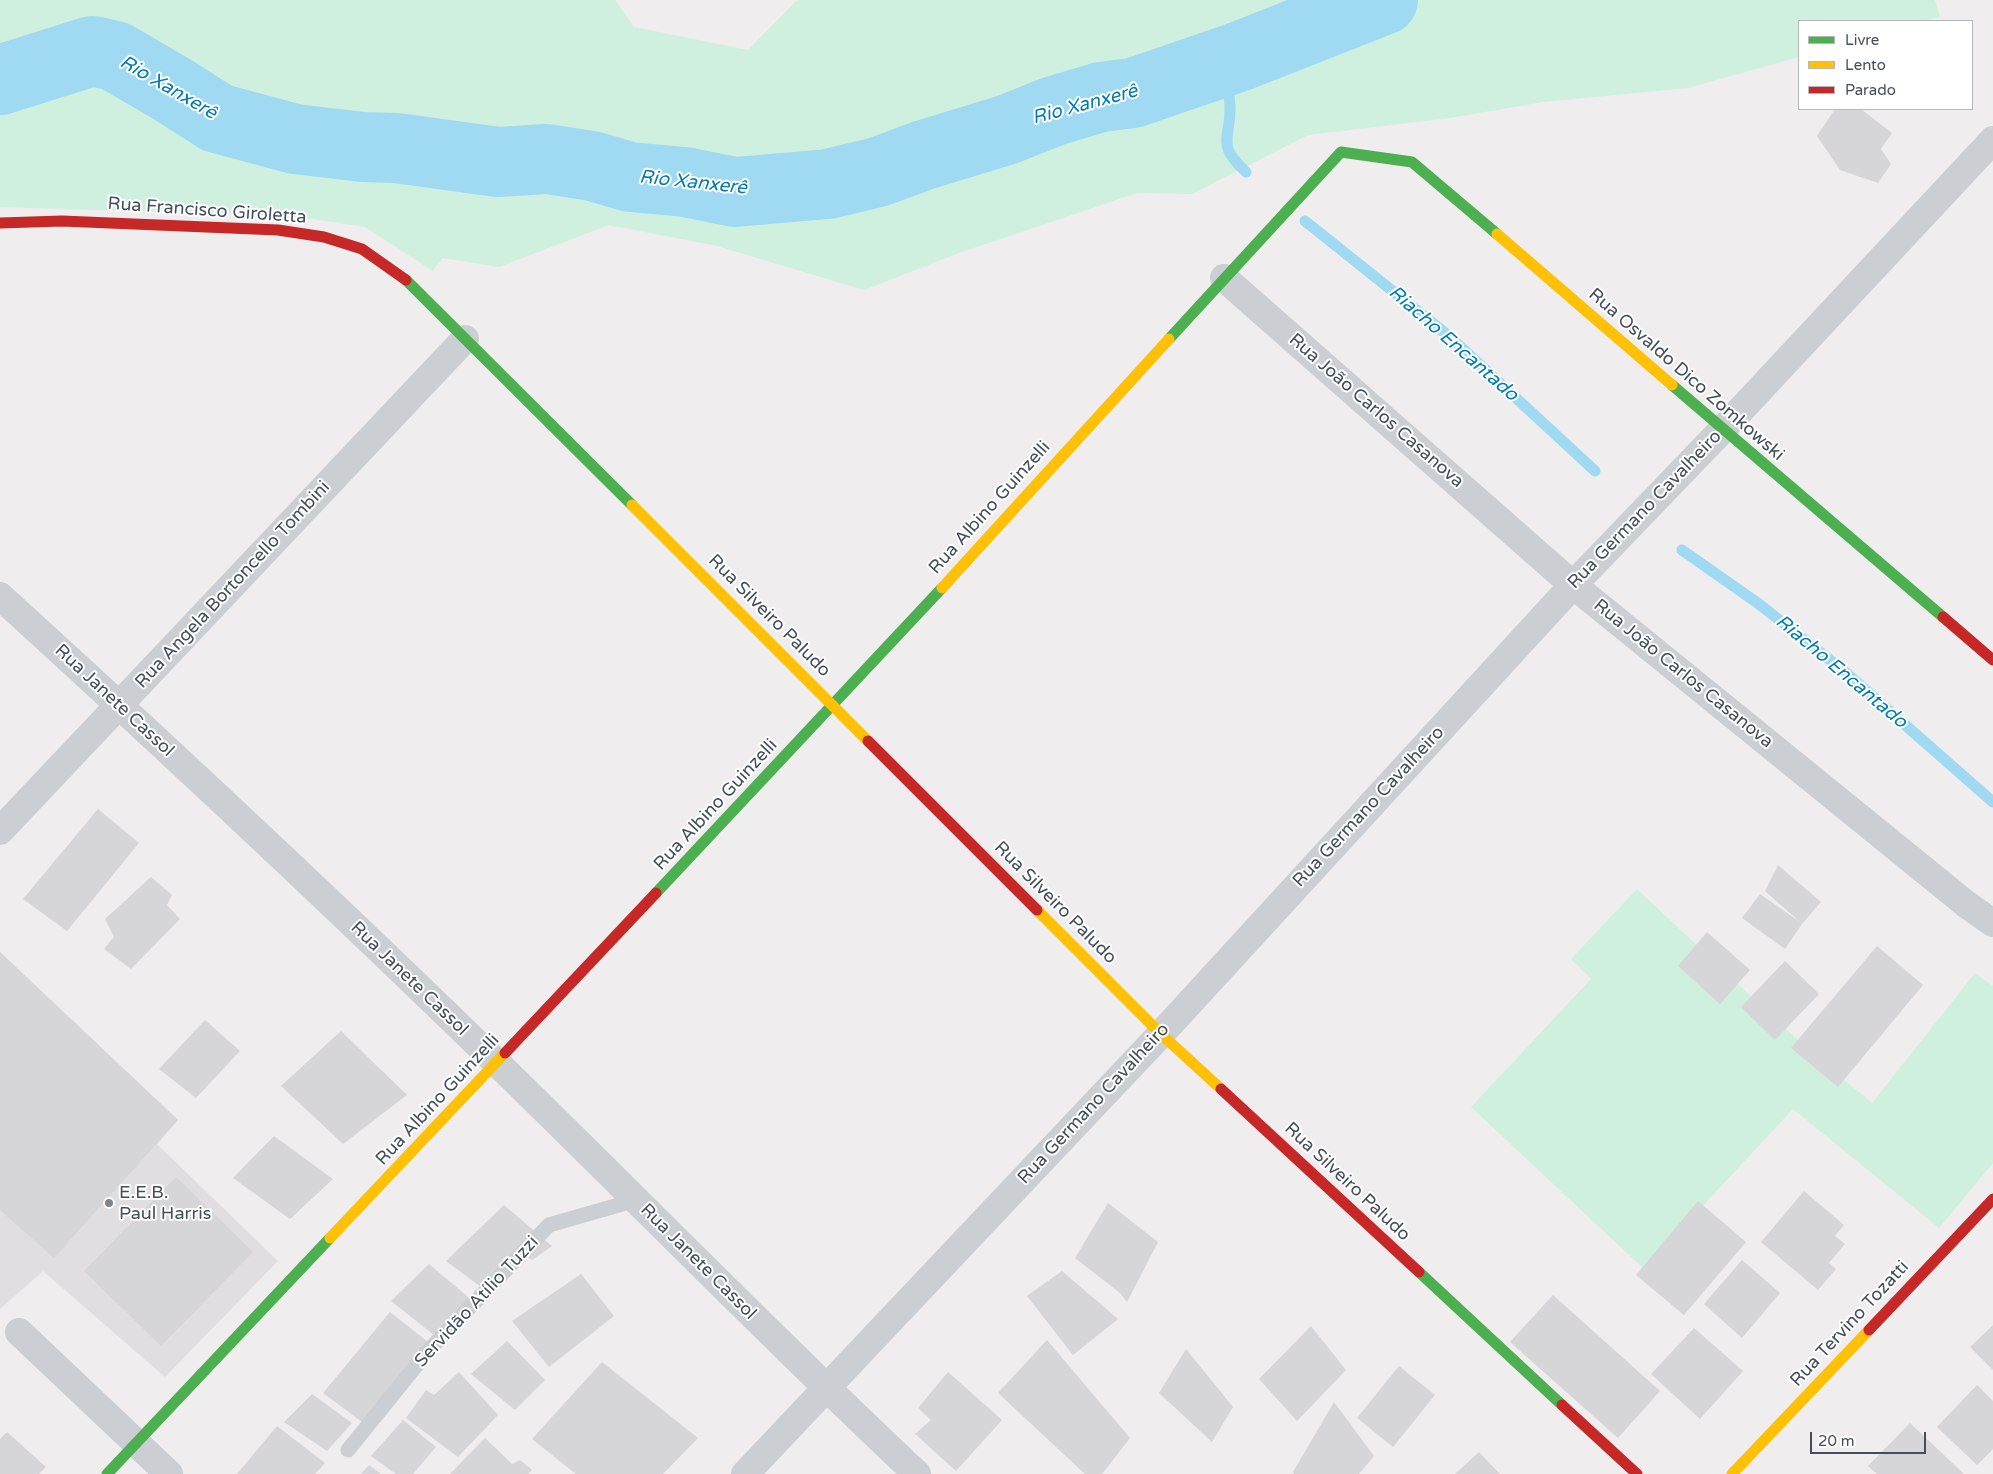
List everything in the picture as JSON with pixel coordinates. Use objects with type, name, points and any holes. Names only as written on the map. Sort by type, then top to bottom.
[{"type":"street","name":"Rua Germano Cavalheiro","points":[[745,1474],[1161,1034],[1573,585],[1722,430],[1993,140]]},
{"type":"street","name":"Rua Osvaldo Dico Zomkowski","points":[[1341,152],[1412,162],[1722,430],[1993,660]]},
{"type":"street","name":"Rua Albino Guinzelli","points":[[107,1474],[834,705],[1341,152]]},
{"type":"street","name":"Rua Francisco Giroletta","points":[[0,223],[72,221],[278,230],[324,237],[362,248],[410,282],[465,338]]},
{"type":"street","name":"Rua João Carlos Casanova","points":[[1224,278],[1573,585],[1966,904],[1993,923]]},
{"type":"street","name":"Rua Angela Bortoncello Tombini","points":[[0,831],[465,338]]},
{"type":"street","name":"Rua Silveiro Paludo","points":[[465,338],[1161,1034],[1637,1474]]},
{"type":"street","name":"Rua Janete Cassol","points":[[0,596],[120,705],[497,1063],[826,1389],[917,1474]]},
{"type":"street","name":"Rua Tervino Tozatti","points":[[1732,1474],[1993,1199]]},
{"type":"street","points":[[19,1332],[169,1474]]},
{"type":"lane","name":"Servidão Atílio Tuzzi","points":[[348,1450],[428,1351],[549,1225],[636,1200]]},
{"type":"shaded area","name":"E.E.B. Paul Harris","points":[[0,952],[178,1120],[157,1144],[278,1261],[165,1377],[43,1271],[0,1309]]},
{"type":"green space","points":[[0,0],[615,0],[634,27],[748,50],[799,0],[1935,0],[1940,17],[1928,20],[1798,20],[1798,57],[1688,88],[1543,102],[1450,118],[1308,135],[1192,194],[1137,193],[959,253],[864,290],[717,246],[609,225],[499,267],[442,258],[433,271],[365,227],[293,216],[0,207]]},
{"type":"green space","points":[[1637,889],[1806,1048],[1872,1103],[1975,973],[1993,986],[1993,1163],[1939,1228],[1793,1109],[1644,1269],[1471,1107],[1591,979],[1571,959]]},
{"type":"building","points":[[1834,110],[1862,110],[1892,133],[1881,149],[1891,164],[1878,183],[1840,170],[1817,136]]},
{"type":"building","points":[[98,809],[139,843],[67,931],[23,899]]},
{"type":"building","points":[[1778,865],[1821,902],[1802,924],[1785,949],[1742,918],[1760,894],[1800,922],[1765,891]]},
{"type":"building","points":[[151,877],[172,895],[167,905],[180,919],[131,969],[104,949],[114,937],[105,919]]},
{"type":"building","points":[[1707,932],[1750,970],[1720,1004],[1678,966]]},
{"type":"building","points":[[1877,946],[1923,985],[1838,1087],[1791,1048]]},
{"type":"building","points":[[0,952],[178,1120],[54,1258],[0,1210]]},
{"type":"building","points":[[1785,961],[1819,994],[1775,1040],[1741,1007]]},
{"type":"building","points":[[205,1020],[240,1051],[196,1098],[159,1069]]},
{"type":"building","points":[[341,1031],[407,1095],[343,1144],[281,1086]]},
{"type":"building","points":[[274,1136],[333,1179],[290,1219],[233,1178]]},
{"type":"building","points":[[176,1177],[253,1252],[161,1346],[84,1271]]},
{"type":"building","points":[[1804,1191],[1844,1225],[1835,1236],[1845,1244],[1829,1263],[1836,1269],[1818,1290],[1761,1242]]},
{"type":"building","points":[[1698,1201],[1746,1242],[1684,1315],[1636,1275]]},
{"type":"building","points":[[1108,1203],[1158,1242],[1127,1302],[1120,1293],[1075,1258]]},
{"type":"building","points":[[504,1205],[552,1246],[532,1260],[523,1253],[485,1290],[446,1261]]},
{"type":"building","points":[[1742,1260],[1780,1293],[1742,1338],[1704,1304]]},
{"type":"building","points":[[429,1264],[474,1302],[434,1335],[391,1301]]},
{"type":"building","points":[[1062,1271],[1118,1319],[1073,1355],[1027,1296]]},
{"type":"building","points":[[581,1274],[614,1316],[549,1367],[512,1321]]},
{"type":"building","points":[[1553,1295],[1660,1391],[1618,1438],[1510,1342]]},
{"type":"building","points":[[390,1312],[428,1342],[366,1425],[323,1393]]},
{"type":"building","points":[[1993,1325],[1993,1370],[1970,1347]]},
{"type":"building","points":[[1311,1326],[1346,1370],[1297,1421],[1259,1379]]},
{"type":"building","points":[[1694,1328],[1743,1371],[1700,1419],[1651,1374]]},
{"type":"building","points":[[1047,1340],[1130,1438],[1102,1474],[1085,1474],[998,1393]]},
{"type":"building","points":[[507,1341],[545,1380],[515,1410],[471,1374]]},
{"type":"building","points":[[1186,1349],[1233,1407],[1212,1442],[1159,1393]]},
{"type":"building","points":[[602,1362],[698,1438],[663,1474],[576,1474],[532,1439]]},
{"type":"building","points":[[1399,1366],[1435,1395],[1393,1447],[1357,1418]]},
{"type":"building","points":[[459,1372],[498,1415],[458,1457],[406,1418],[426,1390],[434,1395]]},
{"type":"building","points":[[948,1372],[1002,1420],[956,1471],[915,1434],[931,1420],[918,1408]]},
{"type":"building","points":[[1977,1385],[1993,1401],[1993,1449],[1977,1465],[1937,1427]]},
{"type":"building","points":[[312,1394],[352,1423],[327,1451],[284,1422]]},
{"type":"building","points":[[1334,1402],[1374,1456],[1359,1474],[1294,1474],[1293,1472]]},
{"type":"building","points":[[403,1420],[436,1447],[413,1474],[396,1474],[371,1456]]},
{"type":"building","points":[[1910,1423],[1964,1474],[1877,1474],[1868,1466]]},
{"type":"building","points":[[277,1426],[325,1463],[315,1474],[237,1474]]},
{"type":"building","points":[[7,1432],[46,1467],[39,1474],[0,1474],[0,1439]]},
{"type":"building","points":[[485,1438],[512,1464],[520,1460],[532,1470],[528,1474],[450,1474]]},
{"type":"building","points":[[1479,1452],[1500,1474],[1455,1474]]},
{"type":"building","points":[[369,1465],[381,1474],[361,1474]]},
{"type":"waterway","name":"Rio Xanxerê","points":[[0,80],[92,51],[115,56],[217,118],[295,139],[363,147],[396,148],[498,162],[547,159],[592,166],[630,177],[685,182],[735,192],[828,184],[878,172],[924,155],[1006,130],[1054,111],[1101,97],[1133,93],[1238,57],[1383,0]]},
{"type":"waterway","name":"Riacho Encantado","points":[[1222,62],[1230,105],[1228,147],[1236,162],[1246,172]]},
{"type":"waterway","name":"Riacho Encantado","points":[[1305,221],[1449,336],[1595,471]]},
{"type":"waterway","name":"Riacho Encantado","points":[[1682,550],[1759,604],[1845,672],[1993,802]]},
{"type":"traffic: fast","points":[[1169,339],[1341,152],[1412,162],[1497,234]]},
{"type":"traffic: fast","points":[[406,280],[632,505]]},
{"type":"traffic: fast","points":[[1672,385],[1943,617]]},
{"type":"traffic: fast","points":[[656,893],[942,588]]},
{"type":"traffic: fast","points":[[107,1474],[330,1238]]},
{"type":"traffic: fast","points":[[1419,1272],[1562,1405]]},
{"type":"traffic: slow","points":[[1497,234],[1672,385]]},
{"type":"traffic: slow","points":[[942,588],[1169,339]]},
{"type":"traffic: slow","points":[[632,505],[868,741]]},
{"type":"traffic: slow","points":[[1037,910],[1161,1034],[1221,1089]]},
{"type":"traffic: slow","points":[[330,1238],[505,1053]]},
{"type":"traffic: slow","points":[[1732,1474],[1869,1330]]},
{"type":"traffic: jam","points":[[0,223],[62,221],[278,230],[324,237],[362,249],[406,280]]},
{"type":"traffic: jam","points":[[1943,617],[1993,660]]},
{"type":"traffic: jam","points":[[868,741],[1037,910]]},
{"type":"traffic: jam","points":[[505,1053],[656,893]]},
{"type":"traffic: jam","points":[[1221,1089],[1419,1272]]},
{"type":"traffic: jam","points":[[1869,1330],[1993,1199]]},
{"type":"traffic: jam","points":[[1562,1405],[1637,1474]]},
{"type":"place","name":"E.E.B. Paul Harris","points":[[109,1203]]}]
